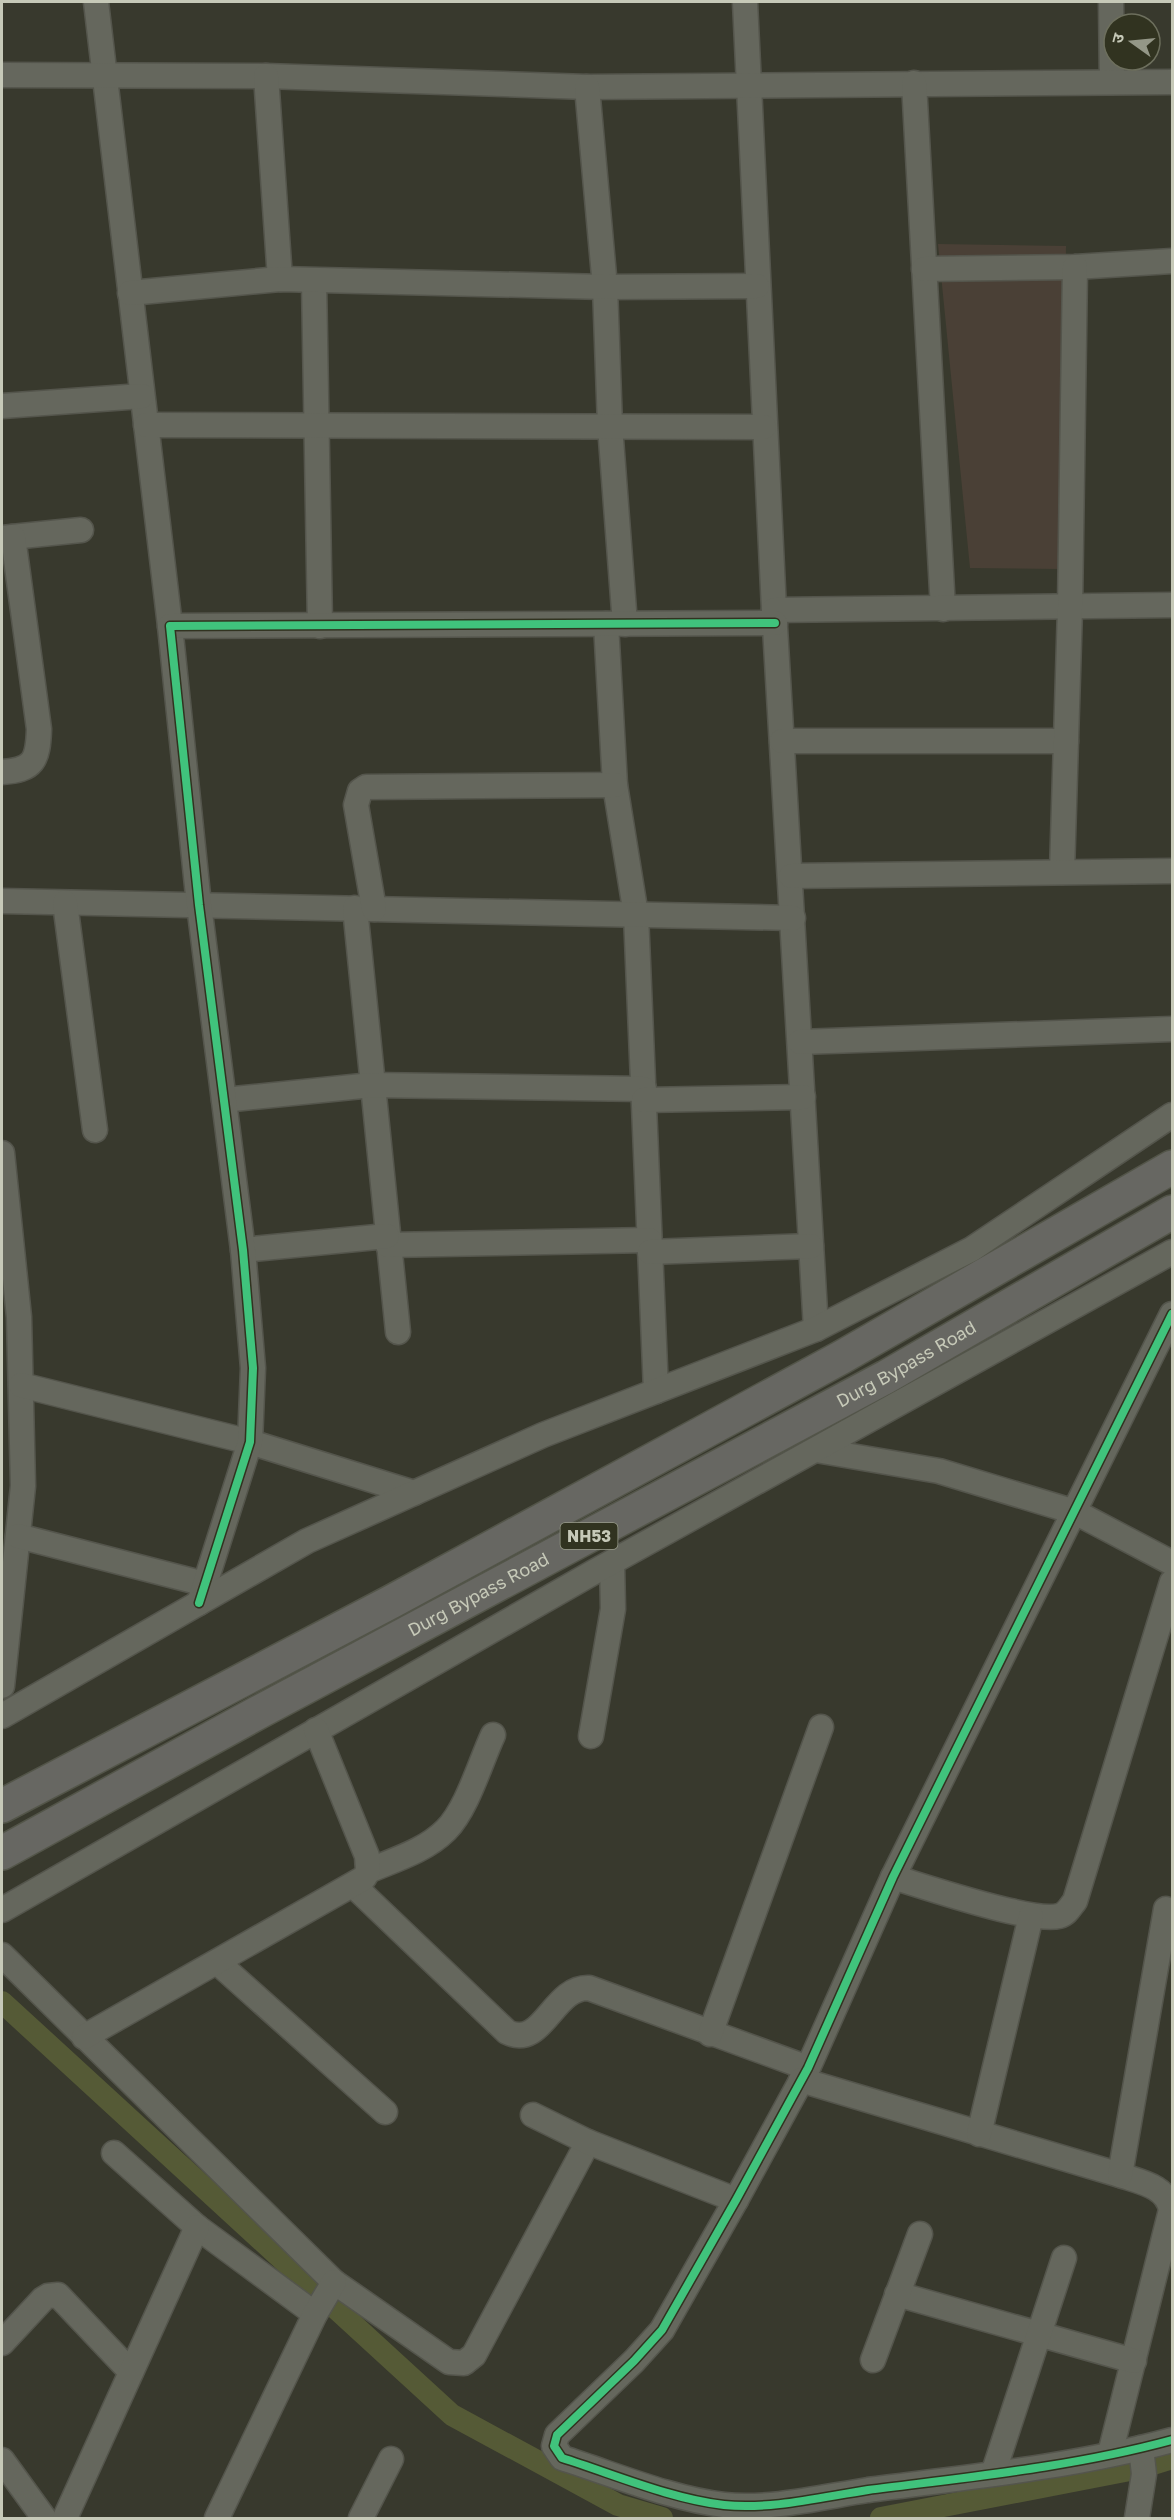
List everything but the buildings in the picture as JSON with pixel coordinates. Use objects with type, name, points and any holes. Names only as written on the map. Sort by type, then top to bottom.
[{"type":"highway","name":"Durg Bypass Road","points":[[2,1806],[391,1602],[832,1362],[1173,1167]]},
{"type":"highway","name":"Durg Bypass Road","points":[[2,1853],[259,1712],[886,1377],[1173,1212]]},
{"type":"street","points":[[96,2],[170,626],[199,905],[243,1250],[253,1368],[250,1442],[202,1594]]},
{"type":"street","points":[[745,2],[747,84],[774,616],[816,1329]]},
{"type":"street","points":[[1111,2],[1112,82]]},
{"type":"street","points":[[2,75],[266,76],[587,87],[1173,82]]},
{"type":"street","points":[[266,76],[280,279]]},
{"type":"street","points":[[914,83],[943,609]]},
{"type":"street","points":[[587,87],[605,287],[615,624],[615,785],[636,915],[656,1391]]},
{"type":"street","points":[[924,268],[1075,267],[1173,261]]},
{"type":"street","points":[[1062,872],[1070,608],[1075,267]]},
{"type":"street","points":[[130,293],[280,279],[605,287],[757,286]]},
{"type":"street","points":[[314,281],[320,626]]},
{"type":"street","points":[[2,406],[142,396]]},
{"type":"street","points":[[146,425],[318,424],[764,428]]},
{"type":"street","points":[[2,772],[21,771],[30,765],[39,750],[39,729],[8,538],[81,530]]},
{"type":"street","points":[[170,626],[615,624],[943,609],[1173,605]]},
{"type":"street","points":[[782,741],[1066,741]]},
{"type":"street","points":[[398,1332],[372,1085],[365,909],[356,806],[360,790],[366,786],[615,785]]},
{"type":"street","points":[[791,876],[1173,871]]},
{"type":"street","points":[[2,900],[793,918]]},
{"type":"street","points":[[65,903],[95,1130]]},
{"type":"street","points":[[800,1042],[1173,1029]]},
{"type":"street","points":[[224,1100],[372,1085],[644,1095],[803,1097]]},
{"type":"street","points":[[2,1716],[202,1594],[307,1540],[543,1435],[816,1329],[972,1249],[1173,1115]]},
{"type":"street","points":[[2,1153],[10,1327],[21,1385],[23,1486],[2,1686]]},
{"type":"street","points":[[243,1250],[388,1240],[650,1246],[811,1246]]},
{"type":"street","points":[[2,1910],[612,1563],[1173,1252]]},
{"type":"street","points":[[1173,1314],[893,1877],[804,2074],[736,2200],[662,2331],[557,2435],[554,2446],[557,2455],[677,2494],[726,2505],[754,2506],[993,2474],[1110,2454],[1173,2440]]},
{"type":"street","points":[[21,1385],[250,1442],[414,1493]]},
{"type":"street","points":[[816,1450],[939,1471],[1075,1512],[1173,1563]]},
{"type":"street","points":[[18,1536],[202,1594]]},
{"type":"street","points":[[591,1736],[613,1609],[612,1563]]},
{"type":"street","points":[[893,1877],[1031,1916],[1062,1916],[1075,1901],[1173,1582]]},
{"type":"street","points":[[710,2034],[821,1727]]},
{"type":"street","points":[[316,1730],[367,1856],[361,1878]]},
{"type":"street","points":[[84,2037],[361,1878],[420,1849],[445,1831],[456,1818],[493,1735]]},
{"type":"street","points":[[361,1878],[507,2032],[515,2036],[530,2034],[559,2001],[578,1987],[589,1988],[710,2034],[804,2074],[979,2134],[1120,2175],[1164,2193],[1170,2200],[1171,2210],[1110,2454]]},
{"type":"street","points":[[1120,2175],[1166,1910]]},
{"type":"street","points":[[979,2134],[1031,1916]]},
{"type":"street","points":[[2,1955],[334,2282],[449,2362],[457,2364],[469,2360],[588,2142]]},
{"type":"street","points":[[217,1962],[385,2112]]},
{"type":"street","points":[[533,2115],[588,2142],[736,2200]]},
{"type":"street","points":[[114,2154],[198,2227],[315,2314]]},
{"type":"street","points":[[65,2518],[198,2227]]},
{"type":"street","points":[[873,2360],[920,2234]]},
{"type":"street","points":[[993,2474],[1064,2258]]},
{"type":"street","points":[[217,2518],[315,2314],[334,2282]]},
{"type":"street","points":[[897,2294],[1134,2361]]},
{"type":"street","points":[[2,2343],[43,2299],[48,2295],[58,2295],[131,2372]]},
{"type":"street","points":[[1137,2518],[1144,2474],[1141,2448]]},
{"type":"street","points":[[361,2518],[390,2458]]},
{"type":"street","points":[[2,2460],[44,2518]]},
{"type":"shaded area","points":[[938,244],[1066,246],[1061,569],[970,568]]},
{"type":"waterway","points":[[2,2002],[320,2294]]},
{"type":"waterway","points":[[332,2305],[452,2415],[618,2505],[662,2518]]},
{"type":"waterway","points":[[1153,2464],[1172,2458]]},
{"type":"waterway","points":[[881,2518],[1135,2469]]},
{"type":"cycle path","points":[[199,1603],[250,1442],[253,1368],[243,1250],[199,905],[170,626],[775,623]]},
{"type":"cycle path","points":[[1172,1314],[893,1877],[808,2068],[736,2200],[662,2330],[634,2361],[557,2435],[554,2446],[562,2458],[642,2485],[704,2502],[759,2506],[1059,2464],[1172,2440]]}]
